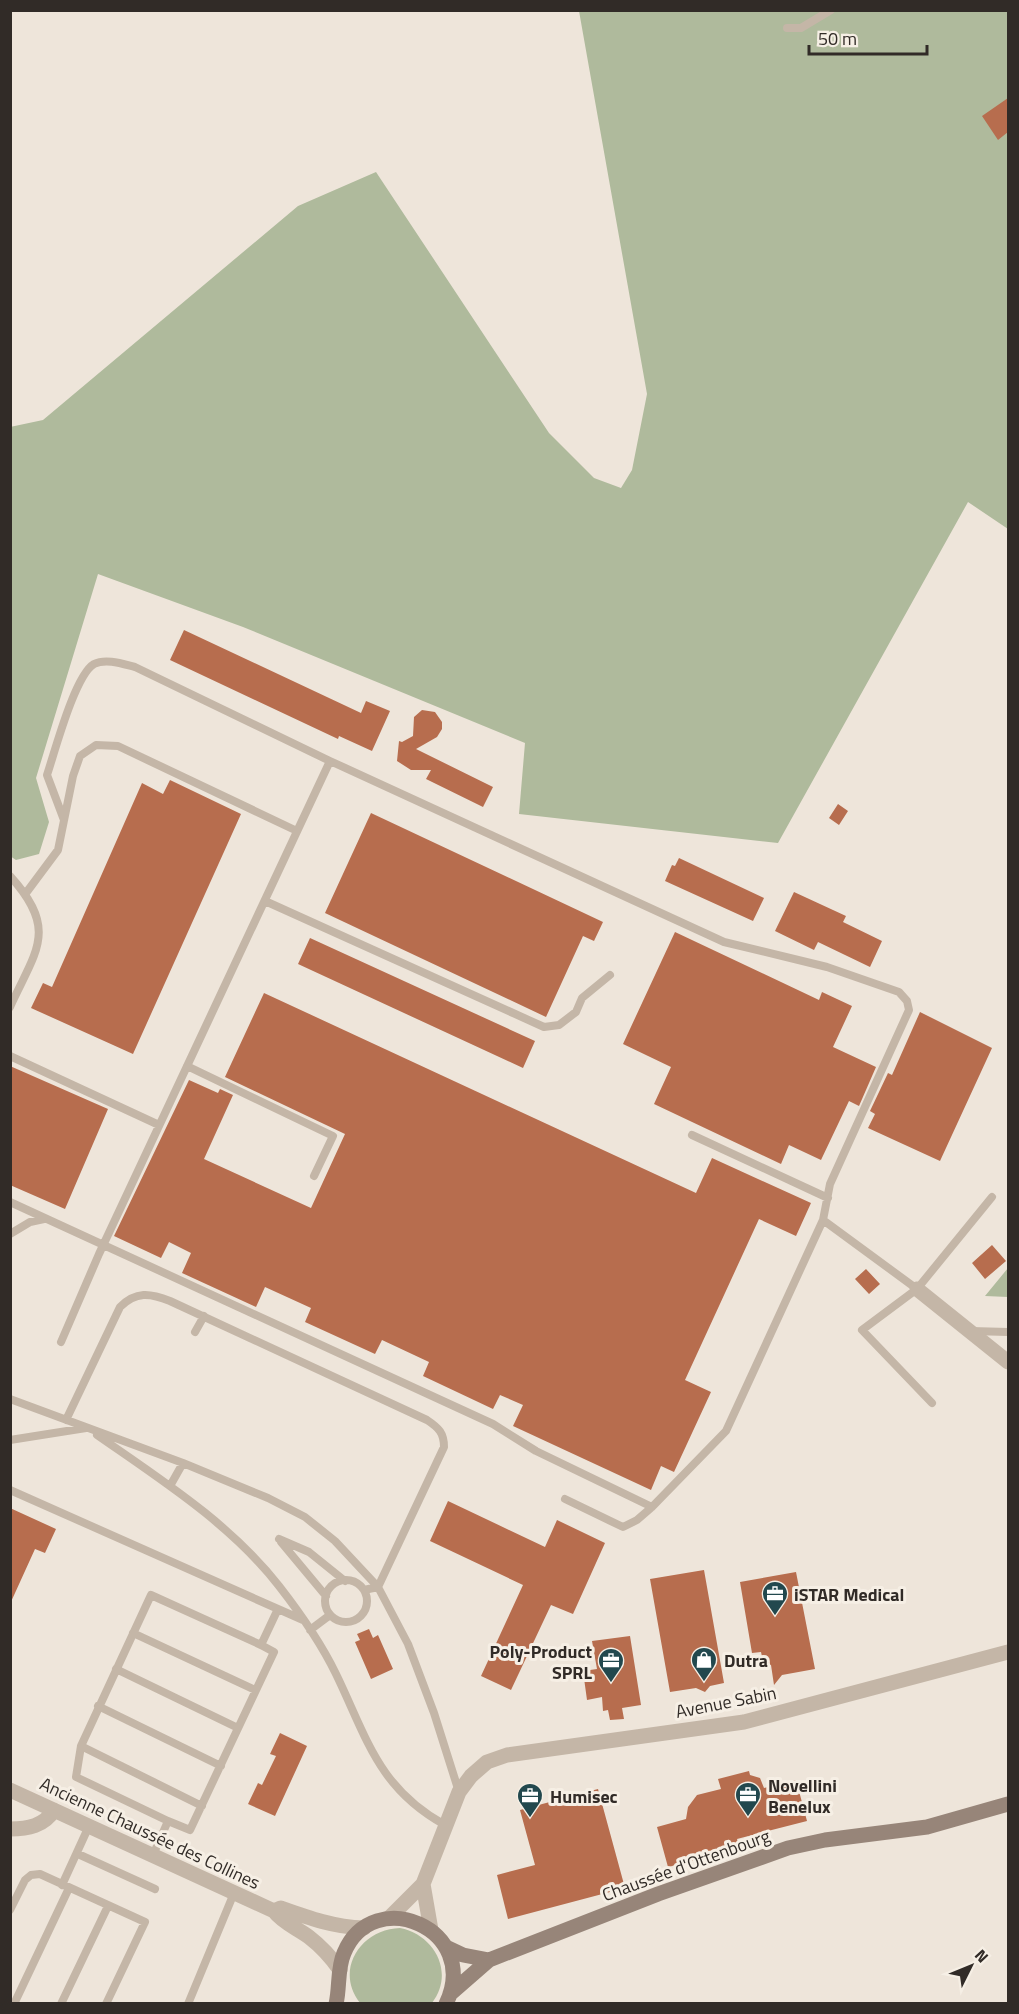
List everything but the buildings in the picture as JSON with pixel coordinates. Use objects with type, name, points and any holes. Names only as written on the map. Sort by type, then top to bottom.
[{"type":"street","points":[[917,1289],[1008,1362]]},
{"type":"street","name":"Avenue Sabin","points":[[423,1884],[459,1792],[471,1776],[488,1762],[507,1755],[744,1722],[1008,1652]]},
{"type":"street","name":"Ancienne Chaussée des Collines","points":[[10,1790],[274,1911],[280,1919],[308,1936],[330,1955],[340,1970]]},
{"type":"street","name":"Chaussée d'Ottenbourg","points":[[448,1999],[489,1960],[658,1894],[788,1848],[836,1838],[927,1827],[1008,1804]]},
{"type":"street","points":[[10,1829],[22,1830],[48,1820],[54,1810]]},
{"type":"street","points":[[336,2004],[343,1953],[352,1939],[364,1928],[389,1918],[423,1884]]},
{"type":"street","points":[[423,1884],[431,1930]]},
{"type":"street","name":"Ancienne Chaussée des Collines","points":[[274,1911],[281,1908],[336,1926],[364,1928]]},
{"type":"street","name":"Chaussée d'Ottenbourg","points":[[389,1918],[418,1922],[431,1930],[446,1947],[463,1955],[489,1960]]},
{"type":"street","name":"Chaussée d'Ottenbourg","points":[[446,1947],[453,1970],[448,1999]]},
{"type":"street","points":[[340,1986],[347,2004]]},
{"type":"lane","points":[[787,28],[801,28],[831,10]]},
{"type":"lane","points":[[64,820],[47,775],[82,675],[96,663],[116,662],[135,667],[330,761],[724,942],[827,967],[899,992],[907,1001],[909,1010],[830,1184],[823,1220],[726,1431],[652,1507],[637,1520],[623,1527],[565,1498]]},
{"type":"lane","points":[[26,893],[58,850],[80,756],[96,745],[117,746],[297,831]]},
{"type":"lane","points":[[61,1342],[159,1125],[330,761]]},
{"type":"lane","points":[[10,876],[26,893],[38,919],[40,939],[10,1007]]},
{"type":"lane","points":[[265,901],[544,1027],[559,1025],[576,1012],[582,998],[610,975]]},
{"type":"lane","points":[[10,1056],[159,1125]]},
{"type":"lane","points":[[187,1066],[333,1136],[314,1176]]},
{"type":"lane","points":[[692,1135],[828,1198]]},
{"type":"lane","points":[[932,1403],[862,1330],[917,1289],[993,1197]]},
{"type":"lane","points":[[10,1202],[103,1247],[494,1424],[536,1451],[652,1507]]},
{"type":"lane","points":[[10,1234],[30,1222],[45,1219]]},
{"type":"lane","points":[[823,1220],[917,1289]]},
{"type":"lane","points":[[66,1420],[120,1307],[128,1298],[139,1294],[153,1294],[204,1316],[427,1420],[439,1428],[444,1437],[444,1447],[378,1587]]},
{"type":"lane","points":[[195,1332],[204,1316]]},
{"type":"lane","points":[[971,1331],[1008,1332]]},
{"type":"lane","points":[[10,1399],[183,1463],[268,1498],[305,1517],[335,1541],[378,1587],[412,1654],[459,1792]]},
{"type":"lane","points":[[10,1440],[87,1428],[170,1486],[240,1544],[278,1584],[310,1630],[336,1673],[382,1772],[415,1807],[445,1825]]},
{"type":"lane","points":[[170,1486],[183,1463]]},
{"type":"lane","points":[[10,1490],[277,1611],[304,1621]]},
{"type":"lane","points":[[326,1596],[279,1539],[309,1552],[345,1581],[359,1584],[367,1604],[361,1616],[348,1622],[335,1619],[330,1615],[325,1603],[326,1596],[333,1585],[345,1581]]},
{"type":"lane","points":[[363,1590],[378,1587]]},
{"type":"lane","points":[[151,1594],[261,1645],[274,1652],[190,1830],[76,1777],[81,1746],[151,1594]]},
{"type":"lane","points":[[261,1645],[277,1611]]},
{"type":"lane","points":[[310,1630],[330,1615]]},
{"type":"lane","points":[[133,1633],[255,1690]]},
{"type":"lane","points":[[116,1669],[238,1728]]},
{"type":"lane","points":[[99,1706],[221,1766]]},
{"type":"lane","points":[[81,1746],[202,1806]]},
{"type":"lane","points":[[153,1855],[168,1821]]},
{"type":"lane","points":[[14,2004],[89,1826]]},
{"type":"lane","points":[[78,1854],[155,1889]]},
{"type":"lane","points":[[10,1910],[25,1880],[31,1875],[40,1874],[145,1922],[106,2004]]},
{"type":"lane","points":[[188,2004],[234,1893]]},
{"type":"lane","points":[[61,2004],[108,1906]]},
{"type":"green space","points":[[579,11],[1008,11],[1008,529],[968,502],[778,843],[519,814],[525,743],[243,627],[98,574],[36,778],[49,822],[39,854],[16,860],[10,856],[10,427],[43,420],[298,206],[376,172],[549,433],[594,478],[621,488],[632,470],[647,394]]},
{"type":"green space","points":[[1008,1268],[1008,1297],[985,1296]]},
{"type":"green space","points":[[400,1928],[423,1938],[432,1947],[441,1968],[442,1980],[439,1991],[432,2003],[360,2003],[350,1978],[351,1965],[356,1954],[363,1943],[374,1936],[386,1930]]},
{"type":"place","name":"iSTAR Medical","points":[[775,1617]]},
{"type":"place","name":"Dutra","points":[[704,1683]]},
{"type":"place","name":"Poly-Product SPRL","points":[[611,1684]]},
{"type":"place","name":"Novellini Benelux","points":[[748,1818]]},
{"type":"place","name":"Humisec","points":[[530,1819]]}]
